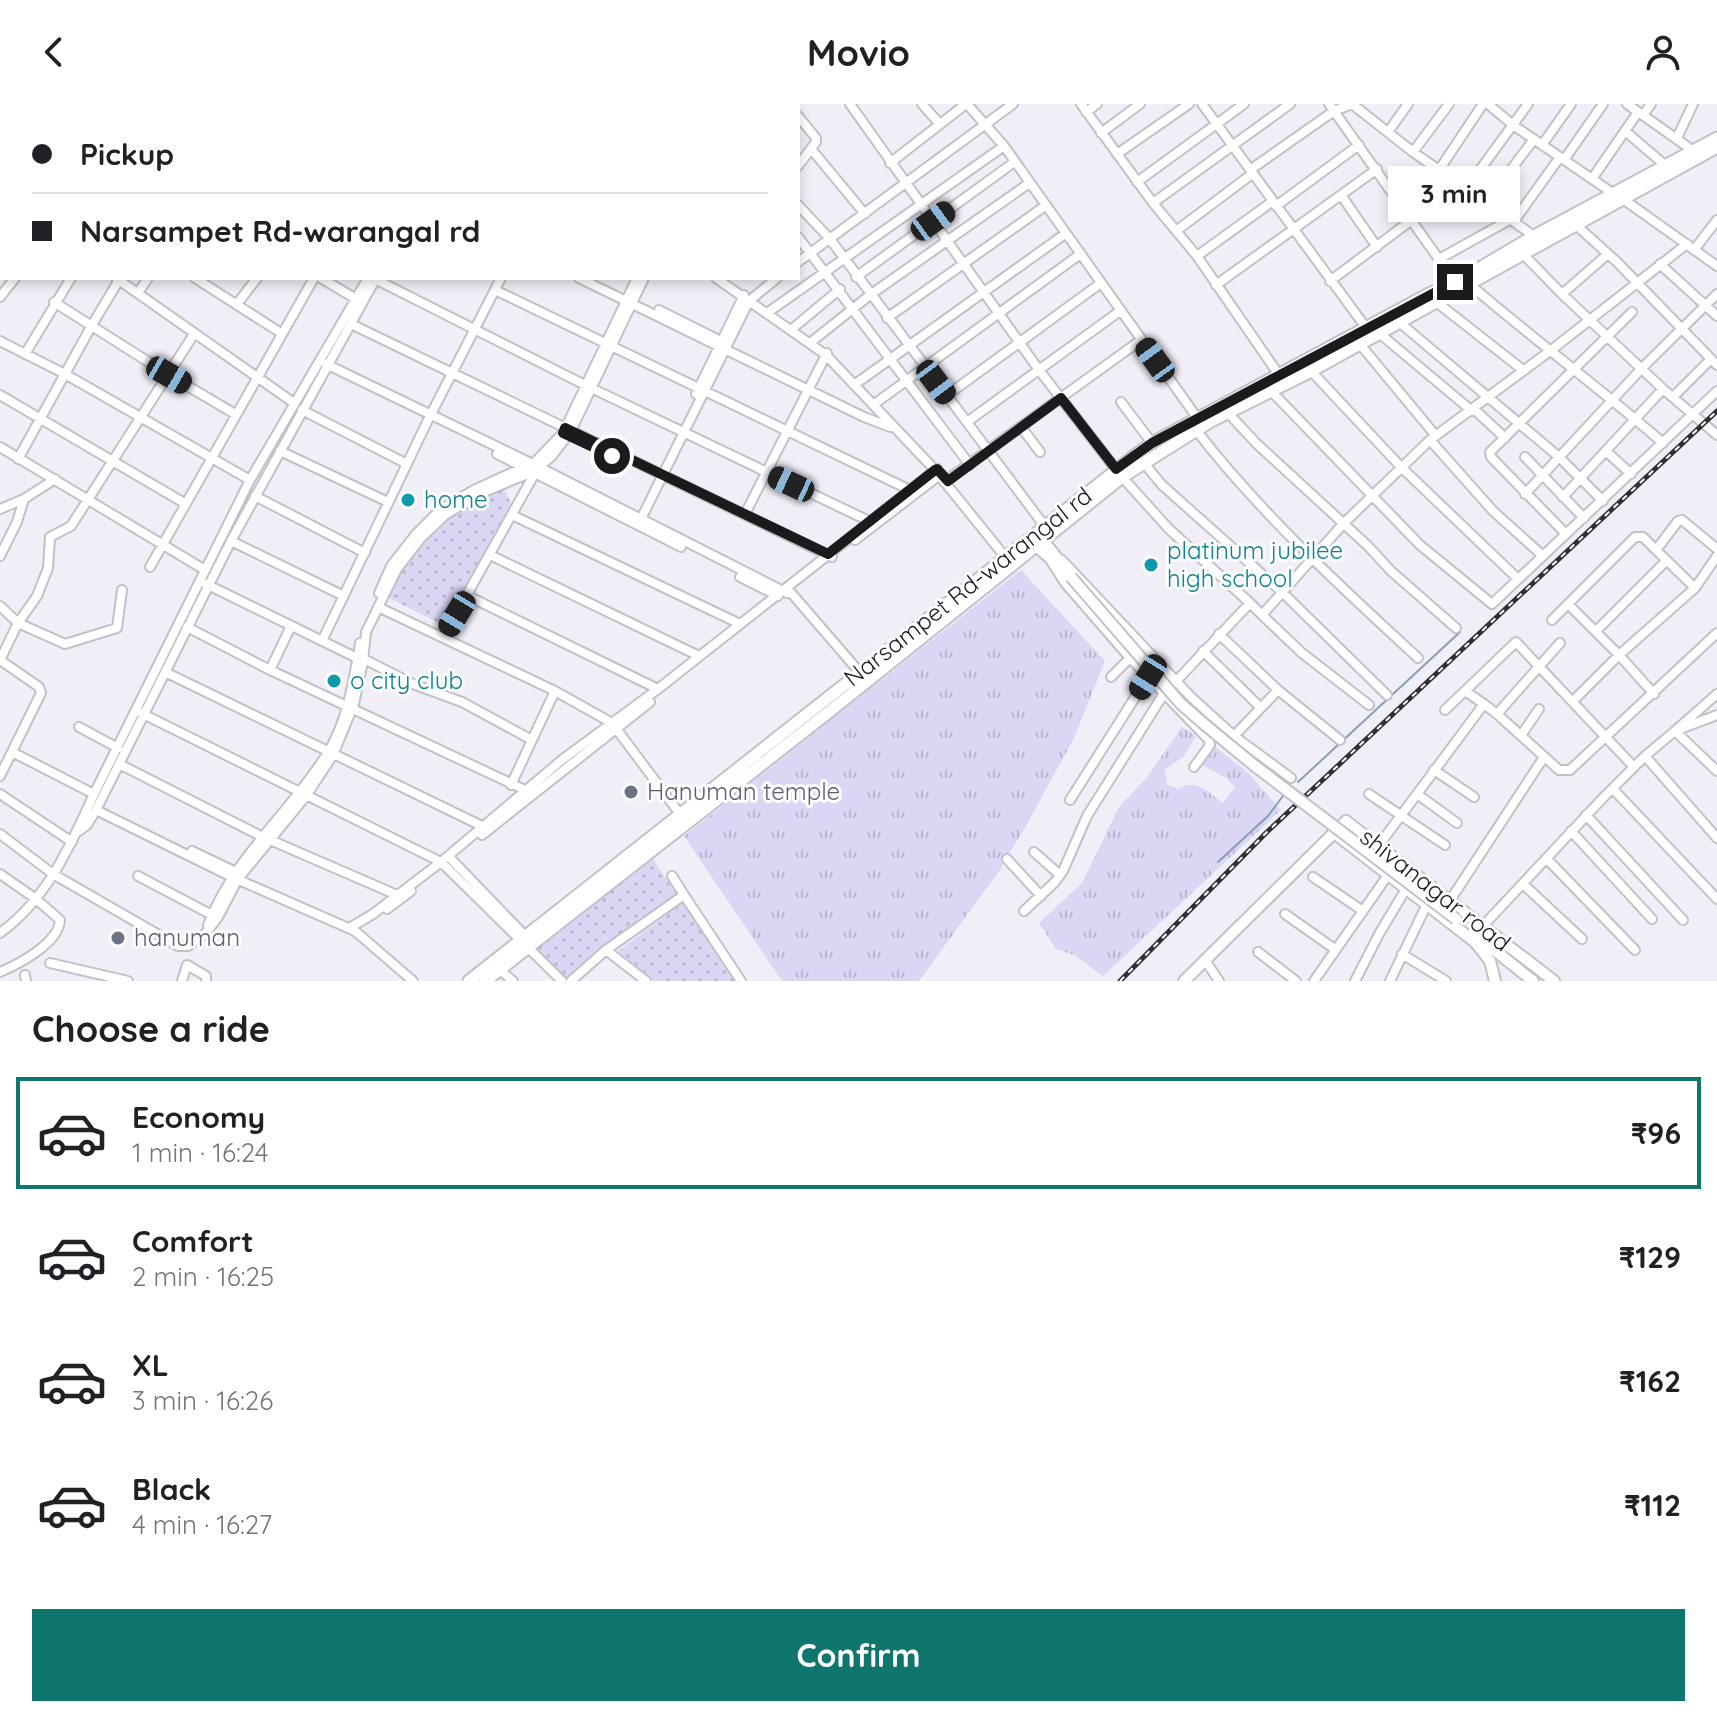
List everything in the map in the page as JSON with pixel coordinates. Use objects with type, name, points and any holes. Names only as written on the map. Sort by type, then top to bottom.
[{"type":"main road","name":"Narsampet Rd-warangal rd","points":[[469,981],[526,942],[864,677],[1119,473],[1152,443],[1228,413],[1311,371],[1435,301],[1534,236],[1707,154],[1717,138]]},
{"type":"main road","name":"Narsampet Rd-warangal rd","points":[[1119,473],[1144,463],[1197,424],[1279,375],[1462,281],[1523,254],[1576,225],[1666,166],[1707,154]]},
{"type":"main road","name":"Narsampet Rd-warangal rd","points":[[485,981],[526,942],[680,814],[864,677],[1007,557],[1039,538]]},
{"type":"street","points":[[850,104],[1039,370],[1119,473],[1169,529],[1302,653],[1369,705]]},
{"type":"street","points":[[922,104],[939,123]]},
{"type":"street","points":[[890,163],[966,104],[1004,146],[1013,163],[1141,340],[1233,479],[1311,558],[1418,658]]},
{"type":"street","points":[[800,260],[1013,104]]},
{"type":"street","points":[[1097,104],[1084,108],[1153,203],[1197,256],[1279,375]]},
{"type":"street","points":[[1101,133],[1140,104]]},
{"type":"street","points":[[1117,154],[1189,104]]},
{"type":"street","points":[[1202,104],[1367,329]]},
{"type":"street","points":[[1137,182],[1244,104]]},
{"type":"street","points":[[1153,203],[1290,104]]},
{"type":"street","points":[[1176,231],[1332,107],[1352,104],[1413,152],[1534,236]]},
{"type":"street","points":[[1388,132],[1408,104]]},
{"type":"street","points":[[1413,152],[1449,104]]},
{"type":"street","points":[[1466,189],[1528,104]]},
{"type":"street","points":[[1542,145],[1571,104]]},
{"type":"street","points":[[1439,259],[1513,220],[1603,104]]},
{"type":"street","points":[[1627,104],[1707,154]]},
{"type":"street","points":[[1592,179],[1625,131],[1651,104]]},
{"type":"street","points":[[1677,138],[1693,104]]},
{"type":"street","points":[[1439,170],[1490,105],[1513,125],[1717,266]]},
{"type":"street","points":[[1332,107],[1439,259],[1462,281],[1663,443]]},
{"type":"street","points":[[800,118],[816,138],[812,150],[800,164]]},
{"type":"street","points":[[1625,131],[1666,166]]},
{"type":"street","points":[[1486,203],[1534,139]]},
{"type":"street","points":[[1197,256],[1359,145]]},
{"type":"street","points":[[768,312],[1004,146]]},
{"type":"street","points":[[812,150],[865,214]]},
{"type":"street","points":[[856,277],[1013,163]]},
{"type":"street","points":[[1216,285],[1377,169]]},
{"type":"street","points":[[812,342],[870,295],[1028,184]]},
{"type":"street","points":[[1341,195],[1377,247]]},
{"type":"street","points":[[887,318],[1045,206]]},
{"type":"street","points":[[800,207],[830,239],[967,422],[1053,557],[1181,704],[1255,766],[1456,919],[1481,933],[1533,981]]},
{"type":"street","points":[[1330,281],[1413,219]]},
{"type":"street","points":[[1262,615],[1371,495],[1433,438],[1660,264],[1690,247],[1717,220]]},
{"type":"street","points":[[1576,225],[1714,362],[1673,397]]},
{"type":"street","points":[[856,384],[888,358],[1065,234]]},
{"type":"street","points":[[800,239],[970,465]]},
{"type":"street","points":[[1523,254],[1607,337],[1717,435]]},
{"type":"street","points":[[1562,294],[1608,254]]},
{"type":"street","points":[[874,404],[1079,255]]},
{"type":"street","points":[[1660,264],[1717,316]]},
{"type":"street","points":[[0,297],[13,280]]},
{"type":"street","points":[[25,354],[70,280]]},
{"type":"street","points":[[18,459],[117,280]]},
{"type":"street","points":[[119,280],[294,403]]},
{"type":"street","points":[[138,293],[147,280]]},
{"type":"street","points":[[200,280],[281,333]]},
{"type":"street","points":[[237,304],[255,280]]},
{"type":"street","points":[[150,567],[313,280]]},
{"type":"street","points":[[324,280],[356,299]]},
{"type":"street","points":[[79,831],[87,825],[120,762],[140,711],[250,480],[318,361],[347,325],[356,299],[371,280]]},
{"type":"street","points":[[0,933],[36,899],[79,831],[118,748],[188,625],[205,578],[232,539],[371,280]]},
{"type":"street","points":[[374,280],[587,387],[872,523]]},
{"type":"street","points":[[323,639],[408,461],[432,420],[502,280]]},
{"type":"street","points":[[584,280],[631,299]]},
{"type":"street","points":[[593,280],[864,417],[895,428]]},
{"type":"street","points":[[631,299],[636,280]]},
{"type":"street","points":[[446,632],[512,515],[532,469],[567,432],[643,280]]},
{"type":"street","points":[[722,280],[827,354],[941,475]]},
{"type":"street","points":[[637,522],[747,298],[774,280]]},
{"type":"street","points":[[946,396],[1101,283]]},
{"type":"street","points":[[792,328],[840,289]]},
{"type":"street","points":[[497,290],[913,492]]},
{"type":"street","points":[[1525,494],[1642,368],[1717,294]]},
{"type":"street","points":[[1435,301],[1523,370]]},
{"type":"street","points":[[54,302],[235,414]]},
{"type":"street","points":[[967,422],[1120,311]]},
{"type":"street","points":[[1566,534],[1525,494],[1490,454],[1491,450],[1632,312]]},
{"type":"street","points":[[1399,322],[1559,457],[1603,501]]},
{"type":"street","points":[[347,325],[830,556]]},
{"type":"street","points":[[1379,333],[1505,438]]},
{"type":"street","points":[[0,776],[41,693],[39,687],[0,660],[18,623],[37,596],[48,568],[50,537],[71,526],[194,334]]},
{"type":"street","points":[[356,928],[445,862],[563,759],[614,724],[913,492],[941,475],[970,465],[1141,340]]},
{"type":"street","points":[[0,341],[65,374],[250,480]]},
{"type":"street","points":[[1359,343],[1493,511],[1542,555]]},
{"type":"street","points":[[745,514],[827,354]]},
{"type":"street","points":[[318,361],[784,593],[864,677]]},
{"type":"street","points":[[1311,371],[1401,467],[1518,579]]},
{"type":"street","points":[[1563,497],[1663,389]]},
{"type":"street","points":[[1271,391],[1420,545],[1492,604],[1717,391]]},
{"type":"street","points":[[0,395],[186,504]]},
{"type":"street","points":[[1121,402],[1152,443]]},
{"type":"street","points":[[874,404],[941,475],[1007,557]]},
{"type":"street","points":[[303,409],[408,461]]},
{"type":"street","points":[[1228,413],[1257,444],[1456,628]]},
{"type":"street","points":[[1021,427],[1040,452]]},
{"type":"street","points":[[0,447],[162,545],[205,578],[291,626],[323,639]]},
{"type":"street","points":[[279,452],[387,504]]},
{"type":"street","points":[[1607,452],[1631,474]]},
{"type":"street","points":[[1525,457],[1584,518]]},
{"type":"street","points":[[1144,463],[1162,485],[1282,592],[1387,695]]},
{"type":"street","points":[[205,934],[212,915],[236,876],[304,792],[332,751],[350,705],[366,632],[397,569],[421,538],[444,516],[477,495],[532,469]]},
{"type":"street","points":[[360,658],[362,632],[391,566],[416,534],[440,510],[463,496],[532,469]]},
{"type":"street","points":[[0,509],[24,499],[55,479]]},
{"type":"street","points":[[256,495],[366,551]]},
{"type":"street","points":[[0,556],[17,522],[24,499]]},
{"type":"street","points":[[512,515],[740,624]]},
{"type":"street","points":[[1656,550],[1681,520],[1717,549]]},
{"type":"street","points":[[1552,620],[1635,537],[1643,537],[1695,588]]},
{"type":"street","points":[[232,539],[345,594]]},
{"type":"street","points":[[490,555],[699,656]]},
{"type":"street","points":[[1573,701],[1619,655],[1695,588],[1717,556]]},
{"type":"street","points":[[1053,557],[1065,583],[1163,695],[1211,743],[1194,767]]},
{"type":"street","points":[[1053,557],[1078,575],[1175,681],[1234,736],[1291,778]]},
{"type":"street","points":[[1596,631],[1666,561]]},
{"type":"street","points":[[205,578],[413,684],[462,702],[532,740]]},
{"type":"street","points":[[1,608],[18,623],[65,644],[117,628],[122,590]]},
{"type":"street","points":[[356,928],[398,902],[614,724],[784,593]]},
{"type":"street","points":[[468,596],[658,689]]},
{"type":"street","points":[[1024,911],[1060,875],[1087,816],[1163,695],[1250,603]]},
{"type":"street","points":[[380,604],[446,632],[614,724]]},
{"type":"street","points":[[380,604],[555,691],[614,724],[680,814]]},
{"type":"street","points":[[1568,604],[1654,694]]},
{"type":"street","points":[[188,625],[525,790]]},
{"type":"street","points":[[272,668],[291,626]]},
{"type":"street","points":[[1465,691],[1522,734],[1559,770],[1570,770],[1717,633]]},
{"type":"street","points":[[1219,634],[1278,690],[1340,740]]},
{"type":"street","points":[[1445,710],[1516,642],[1634,767]]},
{"type":"street","points":[[1497,714],[1560,643]]},
{"type":"street","points":[[1203,651],[1261,708]]},
{"type":"street","points":[[1111,677],[1130,658]]},
{"type":"street","points":[[165,670],[484,827]]},
{"type":"street","points":[[1070,800],[1148,677]]},
{"type":"street","points":[[1234,736],[1278,690]]},
{"type":"street","points":[[511,785],[555,691]]},
{"type":"street","points":[[1481,933],[1586,815],[1645,756],[1717,694]]},
{"type":"street","points":[[1379,845],[1484,704]]},
{"type":"street","points":[[1522,734],[1539,709]]},
{"type":"street","points":[[140,711],[445,862],[562,981]]},
{"type":"street","points":[[1675,731],[1717,715]]},
{"type":"street","points":[[79,727],[118,748]]},
{"type":"street","points":[[1675,731],[1717,771]]},
{"type":"street","points":[[12,752],[94,794]]},
{"type":"street","points":[[1645,756],[1717,838]]},
{"type":"street","points":[[1449,902],[1544,757]]},
{"type":"street","points":[[120,762],[267,836],[397,895]]},
{"type":"street","points":[[1434,770],[1474,797]]},
{"type":"street","points":[[1613,789],[1717,899]]},
{"type":"street","points":[[0,794],[72,842]]},
{"type":"street","points":[[1369,794],[1445,845]]},
{"type":"street","points":[[1417,794],[1457,823]]},
{"type":"street","points":[[97,808],[236,876],[356,928],[413,981]]},
{"type":"street","points":[[1586,815],[1683,920]]},
{"type":"street","name":"shivanagar road","points":[[1184,981],[1346,821],[1449,902],[1481,933],[1554,981]]},
{"type":"street","points":[[1571,831],[1652,919]]},
{"type":"street","points":[[1333,832],[1475,942],[1490,961],[1495,981]]},
{"type":"street","points":[[0,834],[53,874],[178,946],[188,946],[205,934],[218,917],[236,876]]},
{"type":"street","points":[[1034,852],[1060,875]]},
{"type":"street","points":[[1546,858],[1635,950]]},
{"type":"street","points":[[1007,859],[1041,896]]},
{"type":"street","points":[[1314,981],[1388,875]]},
{"type":"street","points":[[138,876],[212,915]]},
{"type":"street","points":[[672,876],[741,981]]},
{"type":"street","points":[[1313,877],[1363,911]]},
{"type":"street","points":[[0,972],[29,958],[59,928],[60,920],[36,899],[2,880]]},
{"type":"street","points":[[1523,884],[1582,939]]},
{"type":"street","points":[[1355,981],[1406,889]]},
{"type":"street","points":[[571,981],[606,950],[684,895]]},
{"type":"street","points":[[1390,981],[1427,904]]},
{"type":"street","points":[[1285,914],[1336,950]]},
{"type":"street","points":[[1481,933],[1497,963],[1501,981]]},
{"type":"street","points":[[606,950],[646,981]]},
{"type":"street","points":[[1258,952],[1296,981]]},
{"type":"street","points":[[1402,954],[1446,981]]},
{"type":"street","points":[[1205,960],[1219,981]]},
{"type":"street","points":[[50,963],[91,977],[128,981]]},
{"type":"street","points":[[182,981],[187,965],[203,972],[206,981]]},
{"type":"street","points":[[500,970],[513,981]]},
{"type":"green space","points":[[503,487],[512,505],[443,625],[389,598],[405,562],[428,535],[463,508]]},
{"type":"green space","points":[[1021,570],[1105,661],[1074,738],[1026,826],[999,871],[919,981],[782,981],[684,836]]},
{"type":"green space","points":[[1182,727],[1196,736],[1184,756],[1165,770],[1167,784],[1178,789],[1196,786],[1223,803],[1235,787],[1226,778],[1202,765],[1214,746],[1248,773],[1281,810],[1103,976],[1074,955],[1056,949],[1039,923],[1082,883],[1119,807],[1147,777]]},
{"type":"green space","points":[[651,856],[676,894],[565,980],[533,951]]},
{"type":"green space","points":[[683,903],[736,981],[655,981],[618,951]]},
{"type":"waterway","points":[[1298,782],[1460,632]]},
{"type":"waterway","points":[[1218,862],[1268,816],[1283,796]]},
{"type":"railway","points":[[1120,981],[1267,832],[1717,411]]},
{"type":"place","name":"home","points":[[408,500]]},
{"type":"place","name":"platinum jubilee high school","points":[[1151,565]]},
{"type":"place","name":"o city club","points":[[334,681]]},
{"type":"place","name":"Hanuman temple","points":[[631,792]]},
{"type":"place","name":"hanuman","points":[[118,938]]},
{"type":"route","points":[[612,456],[563,433],[565,428],[828,554],[935,470],[948,481],[1061,398],[1116,469],[1152,443],[1455,282]]}]
